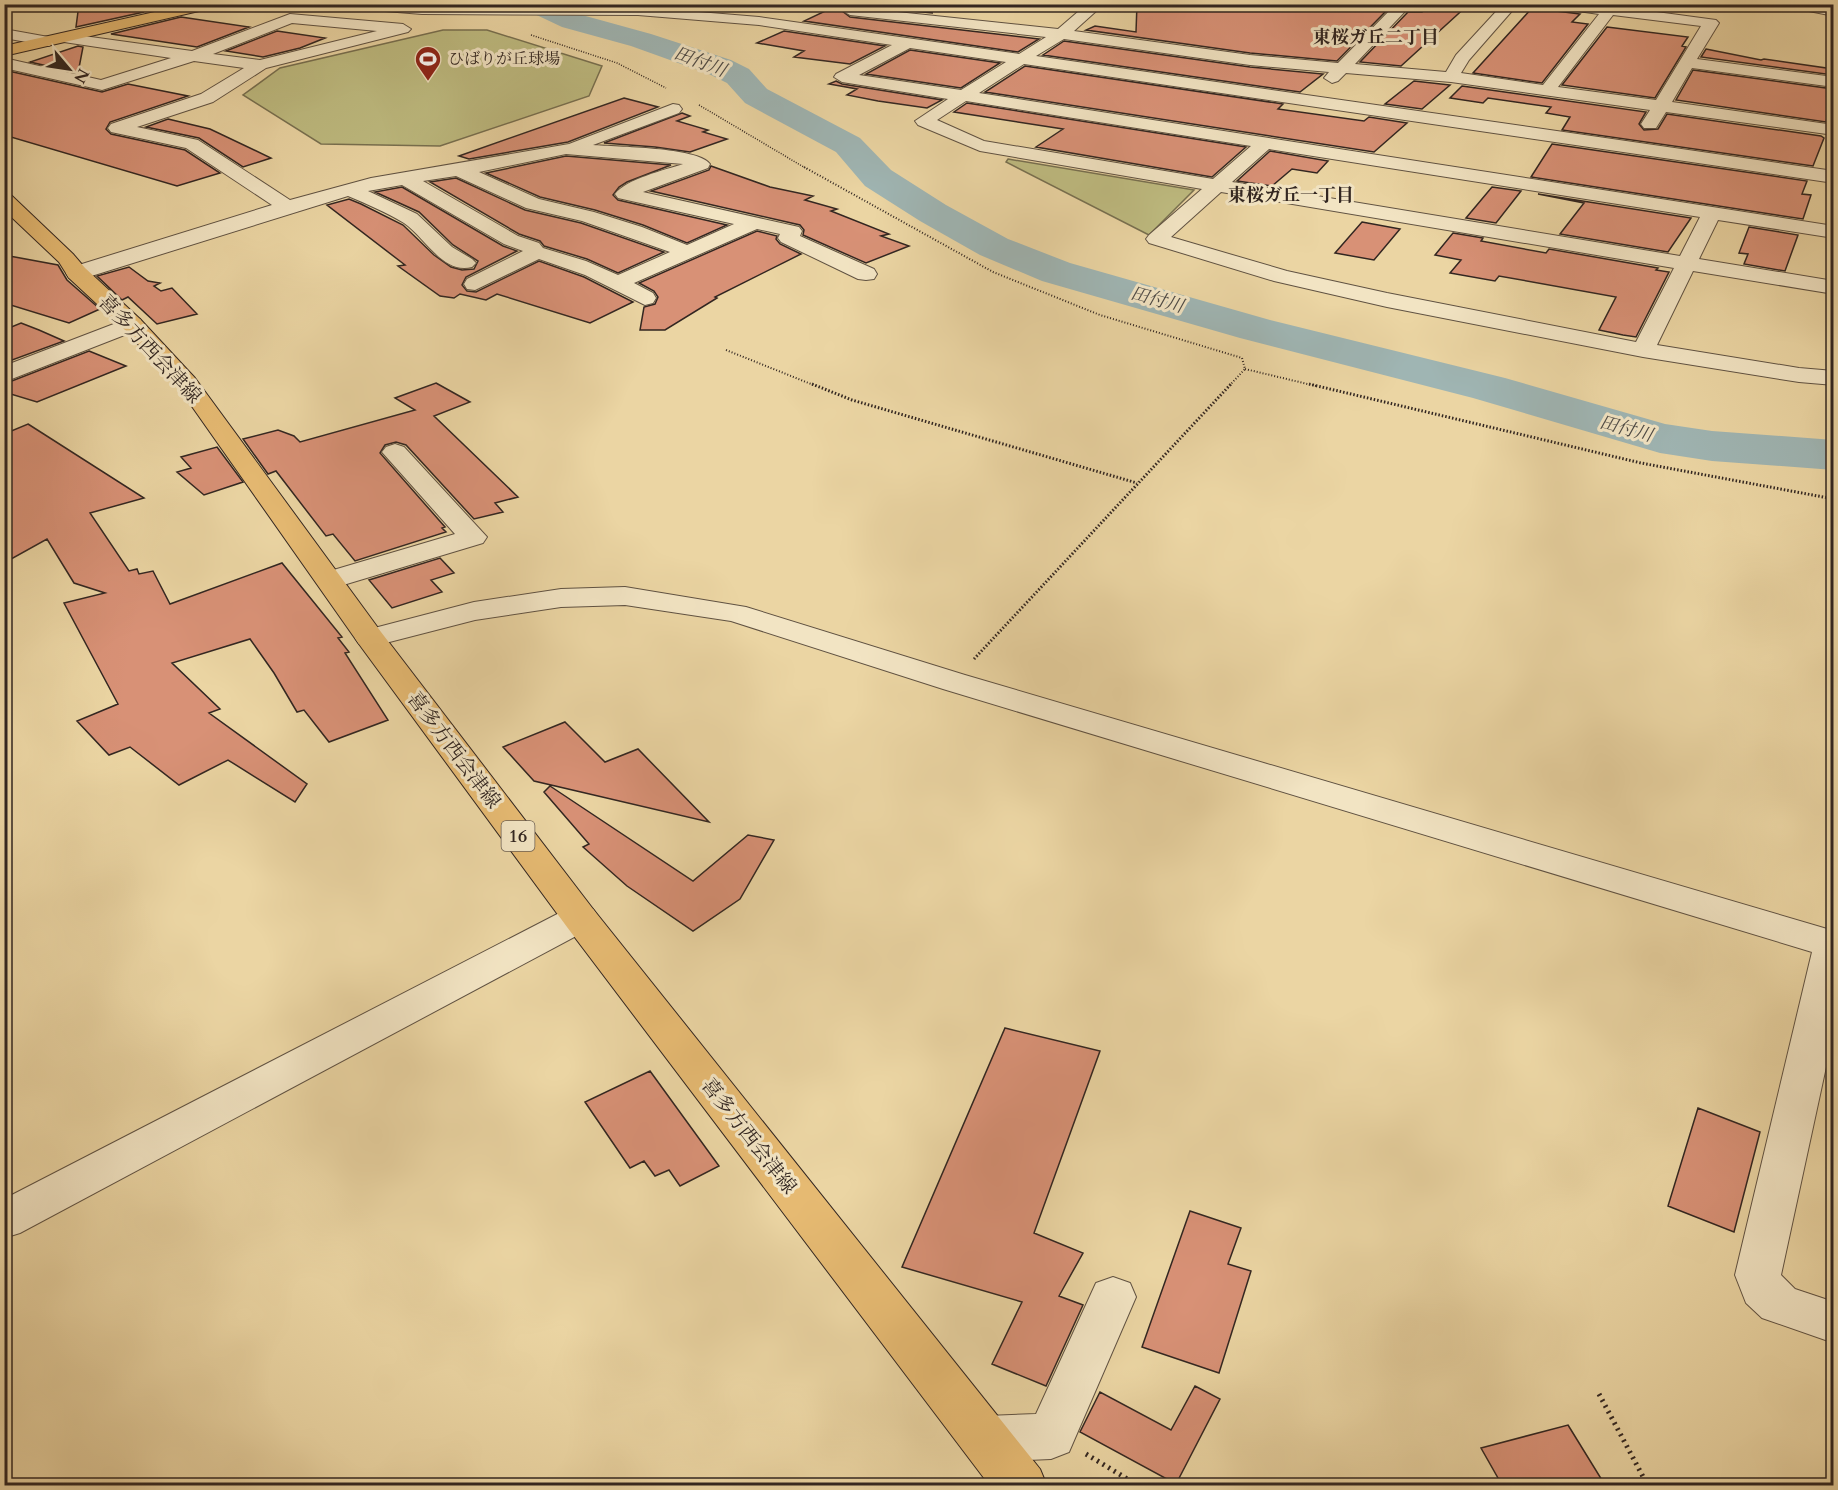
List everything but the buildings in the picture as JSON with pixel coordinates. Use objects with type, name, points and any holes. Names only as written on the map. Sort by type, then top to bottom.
[{"type":"main road","points":[[5,59],[56,39],[212,4]]},
{"type":"main road","name":"喜多方西会津線","points":[[4,199],[66,258],[77,273],[132,324],[187,383],[370,638],[580,918],[1022,1485]]},
{"type":"street","points":[[348,4],[422,10],[638,11],[759,21],[1833,177]]},
{"type":"street","points":[[1097,4],[1060,34],[924,121],[980,146],[1833,288]]},
{"type":"street","points":[[1310,102],[1405,4]]},
{"type":"street","points":[[1451,77],[1462,58],[1511,4]]},
{"type":"street","points":[[1557,4],[1711,23],[1659,106],[1637,149]]},
{"type":"street","points":[[1794,4],[1833,12]]},
{"type":"street","points":[[1828,4],[1833,6]]},
{"type":"street","points":[[759,21],[787,9]]},
{"type":"street","points":[[836,9],[1060,34],[1241,59],[1451,77],[1833,130]]},
{"type":"street","points":[[1547,90],[1609,11]]},
{"type":"street","points":[[5,59],[35,70],[102,85],[193,56],[290,18],[403,30],[260,65],[207,98],[117,128],[192,144],[287,207]]},
{"type":"street","points":[[4,33],[260,65]]},
{"type":"street","points":[[909,42],[842,77],[1833,232]]},
{"type":"street","points":[[35,70],[114,45]]},
{"type":"street","points":[[1688,63],[1833,82]]},
{"type":"street","points":[[77,273],[287,207],[350,190],[566,149],[676,109]]},
{"type":"street","points":[[610,151],[676,109]]},
{"type":"street","points":[[1428,169],[1465,123]]},
{"type":"street","points":[[1264,144],[1156,239],[1282,276],[1388,300],[1643,350],[1799,375],[1833,378]]},
{"type":"street","points":[[475,284],[643,184],[700,164],[681,157],[566,149]]},
{"type":"street","points":[[457,169],[532,204],[587,216],[635,231],[688,252]]},
{"type":"street","points":[[404,178],[483,252]]},
{"type":"street","points":[[350,190],[400,212],[419,225],[451,258],[544,242],[581,266],[619,282],[645,298]]},
{"type":"street","points":[[626,194],[792,231],[788,238],[866,274]]},
{"type":"street","points":[[1643,350],[1712,213]]},
{"type":"street","points":[[619,282],[754,223]]},
{"type":"street","points":[[4,375],[132,324]]},
{"type":"street","points":[[330,580],[473,537],[395,452]]},
{"type":"street","points":[[370,638],[474,611],[561,598],[625,596],[735,613],[954,682],[1833,944],[1758,1275],[1762,1289],[1779,1304],[1833,1323]]},
{"type":"street","points":[[4,1220],[580,918]]},
{"type":"street","points":[[986,1439],[1051,1436],[1113,1297]]},
{"type":"path","points":[[490,10],[487,14],[493,18],[522,31],[616,63],[676,109]]},
{"type":"path","points":[[694,102],[812,172],[993,272],[1100,315],[1242,358],[1245,369]]},
{"type":"path","points":[[726,350],[852,400],[1137,483]]},
{"type":"path","points":[[954,682],[1245,369]]},
{"type":"path","points":[[1245,369],[1641,463],[1833,499]]},
{"type":"path","points":[[1599,1394],[1648,1485]]},
{"type":"path","points":[[1051,1436],[1091,1456],[1139,1485]]},
{"type":"shaded area","name":"ひばりが丘球場","points":[[443,30],[487,30],[602,66],[589,96],[440,146],[321,144],[243,95],[280,68]]},
{"type":"shaded area","points":[[1008,159],[1194,190],[1149,235],[1006,162]]},
{"type":"waterway","name":"田付川","points":[[536,4],[572,21],[641,40],[720,67],[738,76],[756,96],[848,145],[878,178],[933,213],[994,247],[1056,272],[1255,329],[1489,388],[1660,438],[1712,446],[1834,455]]},
{"type":"place","name":"ひばりが丘球場","points":[[428,82]]},
{"type":"district","name":"東桜ガ丘二丁目","points":[[1376,37]]},
{"type":"district","name":"東桜ガ丘一丁目","points":[[1291,195]]}]
